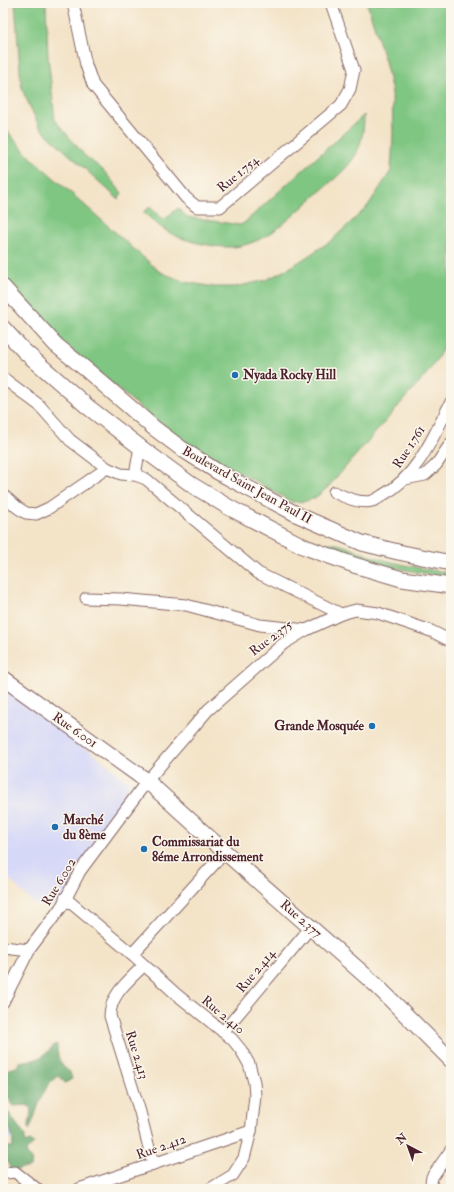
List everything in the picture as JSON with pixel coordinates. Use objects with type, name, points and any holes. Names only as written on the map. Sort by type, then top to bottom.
[{"type":"main road","name":"Boulevard Saint Jean Paul II","points":[[3,287],[56,345],[154,428],[182,449],[218,472],[298,515],[362,543],[451,563]]},
{"type":"main road","name":"Boulevard Saint Jean Paul II","points":[[3,328],[24,351],[88,407],[192,485],[217,500],[305,547],[374,572],[402,579],[451,586]]},
{"type":"main road","name":"Rue 6.001","points":[[3,678],[147,781]]},
{"type":"main road","name":"Rue 2.377","points":[[147,781],[376,985],[451,1060]]},
{"type":"street","name":"Rue 1.754","points":[[73,3],[86,65],[93,85],[186,198],[197,207],[220,207],[341,105],[350,89],[354,70],[331,3]]},
{"type":"street","points":[[3,378],[39,405],[70,440],[107,468],[121,474],[135,474],[146,479],[258,573],[341,614]]},
{"type":"street","name":"Rue 1.761","points":[[334,492],[346,498],[372,501],[387,493],[405,479],[423,456],[451,402]]},
{"type":"street","points":[[405,479],[425,475],[436,465],[451,443]]},
{"type":"street","points":[[135,474],[140,447]]},
{"type":"street","points":[[3,495],[26,514],[36,514],[49,508],[107,468]]},
{"type":"street","points":[[86,598],[129,599],[186,605],[260,625],[306,630]]},
{"type":"street","name":"Rue 2.375","points":[[147,781],[208,710],[283,644],[306,630],[341,614],[356,610],[378,612],[431,631],[451,641]]},
{"type":"street","name":"Rue 6.002","points":[[3,1002],[29,950],[62,906],[80,871],[147,781]]},
{"type":"street","points":[[132,954],[225,852]]},
{"type":"street","name":"Rue 2.410","points":[[65,898],[132,954],[176,994],[232,1039],[241,1050],[249,1064],[254,1082],[255,1096],[251,1131],[244,1158],[233,1175],[210,1189]]},
{"type":"street","name":"Rue 2.414","points":[[223,1032],[310,927]]},
{"type":"street","points":[[3,947],[29,950]]},
{"type":"street","name":"Rue 2.413","points":[[144,965],[115,996],[111,1004],[110,1016],[140,1112],[153,1164]]},
{"type":"street","name":"Rue 2.412","points":[[80,1189],[251,1131]]},
{"type":"street","points":[[430,1189],[432,1177],[451,1150]]},
{"type":"street","points":[[6,1173],[15,1172],[37,1189]]},
{"type":"shaded area","name":"Marché du 8ème","points":[[3,683],[131,783],[61,907],[35,905],[3,872]]},
{"type":"shaded area","points":[[3,1125],[12,1129],[12,1138],[5,1141],[3,1139]]},
{"type":"green space","points":[[15,3],[46,3],[48,56],[55,120],[85,156],[103,170],[122,193],[118,199],[40,128],[24,94],[21,84]]},
{"type":"green space","points":[[367,3],[451,3],[451,321],[443,348],[430,370],[329,486],[312,499],[292,502],[188,443],[148,414],[60,340],[3,280],[3,126],[26,153],[160,272],[185,282],[214,287],[235,287],[266,280],[291,267],[331,241],[367,207],[391,171],[393,134],[392,92],[385,61]]},
{"type":"green space","points":[[364,115],[361,141],[355,156],[347,167],[286,222],[273,232],[258,240],[236,247],[225,247],[183,239],[166,231],[143,212],[150,207],[164,220],[178,208],[187,217],[240,225]]},
{"type":"green space","points":[[330,543],[341,545],[393,562],[451,573],[451,578],[406,570],[373,562],[328,547],[327,545]]},
{"type":"green space","points":[[57,1044],[59,1060],[70,1072],[72,1079],[65,1083],[59,1076],[53,1080],[40,1100],[29,1130],[31,1108],[27,1105],[14,1106],[5,1091],[3,1081],[8,1069],[17,1067],[19,1062],[41,1057]]},
{"type":"green space","points":[[3,1108],[8,1112],[25,1136],[25,1143],[30,1141],[34,1143],[26,1152],[32,1161],[31,1166],[28,1168],[21,1168],[18,1170],[10,1169],[7,1160],[3,1157],[3,1147],[13,1146],[10,1129],[3,1121]]},
{"type":"place","name":"Nyada Rocky Hill","points":[[235,375]]},
{"type":"place","name":"Grande Mosquée","points":[[372,726]]},
{"type":"place","name":"Marché du 8ème","points":[[55,827]]},
{"type":"place","name":"Commissariat du 8éme Arrondissement","points":[[144,849]]}]
